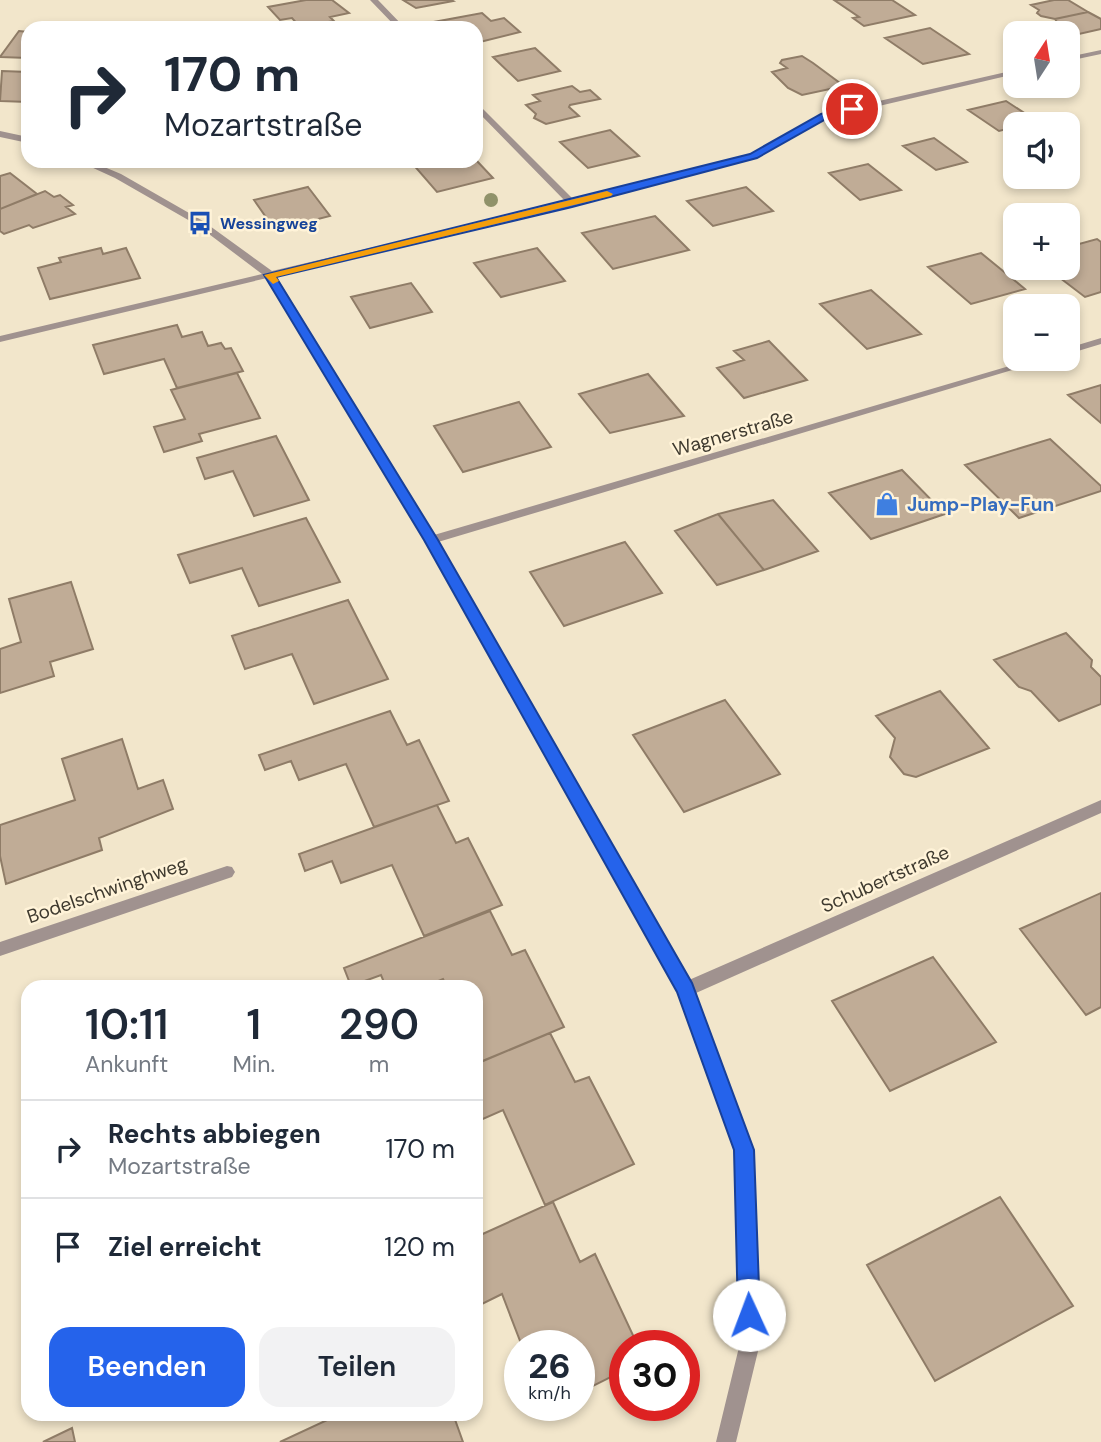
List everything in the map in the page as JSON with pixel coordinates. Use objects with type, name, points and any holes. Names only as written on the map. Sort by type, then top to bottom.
[{"type":"street","points":[[374,0],[394,21]]},
{"type":"street","points":[[1080,57],[1101,52]]},
{"type":"street","points":[[0,339],[572,204],[753,156],[825,116],[1003,75]]},
{"type":"street","points":[[483,112],[572,204]]},
{"type":"street","points":[[0,134],[21,139]]},
{"type":"street","points":[[99,168],[118,176],[200,223],[270,275],[431,540],[686,989],[744,1150],[750,1343],[726,1442]]},
{"type":"street","points":[[1080,347],[1101,341]]},
{"type":"street","name":"Wagnerstraße","points":[[431,540],[1003,371]]},
{"type":"street","name":"Schubertstraße","points":[[686,989],[1101,806]]},
{"type":"street","name":"Bodelschwinghweg","points":[[0,949],[227,872]]},
{"type":"building","points":[[306,0],[332,0],[349,13],[330,17],[334,21],[295,21],[292,18],[280,20],[268,7]]},
{"type":"building","points":[[403,0],[451,0],[453,1],[416,8]]},
{"type":"building","points":[[834,0],[892,0],[915,15],[864,26],[853,18],[859,17]]},
{"type":"building","points":[[1068,0],[1088,12],[1055,19],[1041,16],[1037,13],[1039,10],[1031,5]]},
{"type":"building","points":[[1088,12],[1101,19],[1101,29],[1080,34],[1080,21],[1055,19]]},
{"type":"building","points":[[482,13],[491,21],[504,18],[520,32],[483,41],[483,21],[439,21]]},
{"type":"building","points":[[930,28],[969,54],[923,64],[885,38]]},
{"type":"building","points":[[19,31],[21,31],[21,58],[0,57]]},
{"type":"building","points":[[535,48],[560,71],[518,81],[493,57]]},
{"type":"building","points":[[802,56],[844,86],[802,95],[788,88],[772,72],[787,68],[780,63],[782,60]]},
{"type":"building","points":[[2,71],[21,72],[21,102],[0,101]]},
{"type":"building","points":[[572,86],[580,92],[590,90],[600,99],[570,105],[579,116],[546,124],[534,118],[536,114],[526,105],[540,101],[533,95]]},
{"type":"building","points":[[1006,101],[1023,112],[1003,112],[1003,130],[999,131],[968,110]]},
{"type":"building","points":[[610,130],[639,156],[588,168],[560,142]]},
{"type":"building","points":[[934,138],[967,162],[936,170],[903,146]]},
{"type":"building","points":[[868,164],[901,190],[860,200],[829,173]]},
{"type":"building","points":[[483,167],[493,178],[437,192],[416,168]]},
{"type":"building","points":[[10,173],[37,194],[0,209],[0,176]]},
{"type":"building","points":[[308,187],[330,216],[275,230],[254,200]]},
{"type":"building","points":[[746,187],[773,211],[713,226],[687,201]]},
{"type":"building","points":[[45,191],[54,197],[60,195],[73,205],[66,207],[75,214],[33,228],[29,225],[4,234],[0,231],[0,209]]},
{"type":"building","points":[[655,216],[689,250],[613,269],[582,233]]},
{"type":"building","points":[[1097,239],[1101,242],[1101,292],[1085,297],[1063,280],[1080,280],[1080,244]]},
{"type":"building","points":[[101,248],[103,254],[126,248],[140,278],[50,299],[38,268],[61,262],[59,258]]},
{"type":"building","points":[[537,248],[565,281],[501,297],[474,263]]},
{"type":"building","points":[[981,253],[1003,271],[1003,280],[1014,280],[1025,289],[971,304],[928,267]]},
{"type":"building","points":[[411,283],[432,312],[370,328],[351,297]]},
{"type":"building","points":[[871,290],[921,334],[867,349],[820,304]]},
{"type":"building","points":[[177,325],[182,337],[202,332],[208,346],[221,343],[225,349],[231,348],[243,371],[177,388],[164,359],[104,374],[93,345]]},
{"type":"building","points":[[769,341],[807,380],[744,398],[717,368],[744,360],[734,351]]},
{"type":"building","points":[[237,373],[260,418],[199,434],[202,441],[164,452],[154,427],[185,419],[171,390]]},
{"type":"building","points":[[648,374],[684,416],[610,433],[579,394]]},
{"type":"building","points":[[1101,385],[1101,423],[1068,395]]},
{"type":"building","points":[[519,402],[551,447],[463,472],[434,426]]},
{"type":"building","points":[[276,436],[309,500],[254,516],[233,471],[205,479],[197,458]]},
{"type":"building","points":[[1050,439],[1101,486],[1101,491],[1019,518],[965,465]]},
{"type":"building","name":"Jump-Play-Fun","points":[[902,470],[945,514],[871,539],[829,493]]},
{"type":"building","points":[[773,500],[818,551],[764,570],[718,514]]},
{"type":"building","points":[[718,514],[764,570],[717,585],[675,531]]},
{"type":"building","points":[[306,518],[340,582],[259,606],[242,568],[190,583],[178,555]]},
{"type":"building","points":[[625,542],[662,593],[564,626],[530,572]]},
{"type":"building","points":[[71,582],[93,649],[50,662],[54,676],[0,693],[0,649],[21,642],[9,599]]},
{"type":"building","points":[[348,600],[388,679],[314,704],[292,654],[245,669],[232,636]]},
{"type":"building","points":[[1066,633],[1092,660],[1091,667],[1101,677],[1101,704],[1059,721],[1031,691],[1019,687],[994,660]]},
{"type":"building","points":[[940,691],[989,748],[916,777],[904,774],[890,757],[895,738],[876,716]]},
{"type":"building","points":[[725,700],[780,774],[684,812],[633,735]]},
{"type":"building","points":[[390,711],[407,745],[419,740],[449,801],[374,827],[346,764],[299,780],[291,761],[265,770],[259,755]]},
{"type":"building","points":[[122,739],[138,789],[163,780],[173,809],[99,838],[102,850],[6,884],[0,856],[0,825],[75,800],[62,759]]},
{"type":"building","points":[[437,805],[456,843],[468,838],[502,905],[424,936],[392,865],[341,883],[332,861],[305,871],[299,854]]},
{"type":"building","points":[[1101,893],[1101,1007],[1086,1015],[1020,929]]},
{"type":"building","points":[[490,911],[512,955],[525,950],[564,1027],[483,1061],[483,980],[383,980],[381,975],[367,980],[349,980],[344,968]]},
{"type":"building","points":[[933,957],[996,1042],[890,1091],[832,1001]]},
{"type":"building","points":[[550,1033],[575,1082],[589,1077],[634,1164],[545,1205],[503,1110],[483,1119],[483,1061]]},
{"type":"building","points":[[1000,1197],[1073,1306],[935,1381],[867,1265]]},
{"type":"building","points":[[553,1202],[580,1262],[595,1254],[631,1330],[609,1330],[609,1378],[595,1385],[595,1330],[516,1330],[502,1294],[483,1304],[483,1234]]},
{"type":"building","points":[[325,1421],[456,1421],[463,1442],[280,1442]]},
{"type":"building","points":[[72,1428],[75,1442],[43,1442]]},
{"type":"slow traffic","points":[[273,281],[270,275],[607,194]]},
{"type":"place","name":"Wessingweg","points":[[200,223]]},
{"type":"place","name":"Jump-Play-Fun","points":[[887,504]]},
{"type":"route","points":[[749,1315],[744,1150],[686,989],[431,540],[270,275],[572,204],[753,156],[825,116],[852,109]]}]
